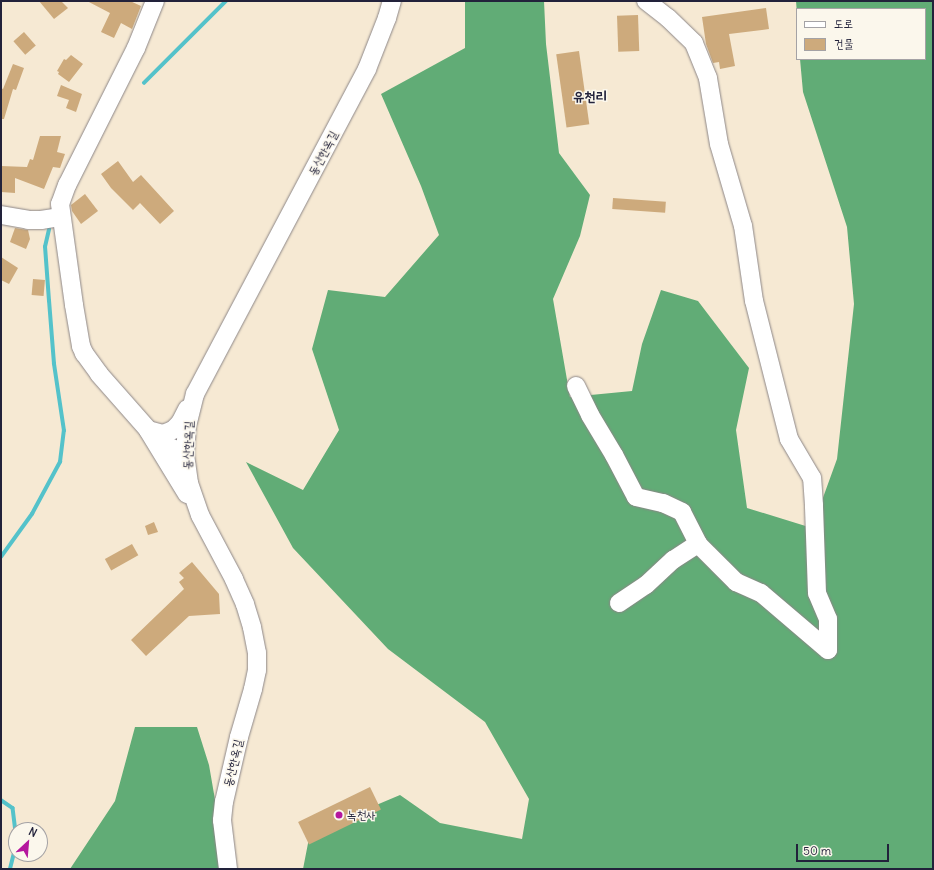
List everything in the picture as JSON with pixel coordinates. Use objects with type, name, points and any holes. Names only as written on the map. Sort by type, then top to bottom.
[{"type":"street","name":"동산한옥길","points":[[228,869],[222,820],[224,802],[239,737],[253,689],[257,670],[257,653],[252,627],[245,604],[196,504],[188,483],[185,454],[187,426],[195,394],[363,76],[388,18],[392,1]]},
{"type":"street","points":[[576,386],[590,415],[614,455],[636,497],[663,503],[682,512],[698,544],[736,582],[760,593],[828,650],[828,619],[817,593],[812,478],[789,439],[754,301],[743,226],[719,144],[708,78],[694,43],[668,18],[646,1]]},
{"type":"street","points":[[150,3],[136,48],[62,195],[60,204],[61,217],[82,349],[88,360],[159,442],[185,454]]},
{"type":"street","points":[[1,215],[28,220],[61,217]]},
{"type":"street","points":[[148,430],[163,434],[173,430],[180,423],[195,394]]},
{"type":"street","points":[[148,430],[182,488],[196,504]]},
{"type":"street","points":[[619,603],[646,585],[673,560],[698,544]]},
{"type":"green space","points":[[465,1],[544,1],[546,44],[559,153],[590,195],[580,236],[553,299],[570,397],[632,391],[642,344],[661,290],[698,301],[749,368],[736,430],[747,508],[812,528],[837,459],[854,304],[847,227],[803,92],[800,60],[926,60],[926,8],[797,8],[796,1],[933,1],[933,869],[303,869],[310,833],[400,795],[440,823],[522,839],[529,799],[485,722],[388,649],[293,548],[246,462],[303,490],[339,430],[312,349],[328,290],[385,297],[439,235],[421,186],[381,94],[465,48]]},
{"type":"green space","points":[[135,727],[197,727],[209,765],[227,869],[70,869],[115,801]]},
{"type":"building","points":[[39,1],[61,1],[68,8],[54,19]]},
{"type":"building","points":[[87,1],[130,1],[141,6],[132,29],[121,23],[114,38],[101,32],[110,13]]},
{"type":"building","points":[[766,8],[769,29],[729,34],[735,66],[720,69],[719,62],[713,63],[706,44],[702,17]]},
{"type":"building","points":[[638,15],[639,51],[618,52],[617,16]]},
{"type":"building","points":[[24,32],[36,46],[25,55],[13,41]]},
{"type":"building","points":[[579,51],[589,124],[567,127],[556,54]]},
{"type":"building","points":[[71,55],[83,64],[69,82],[58,74],[59,72],[57,71],[64,59],[66,60]]},
{"type":"building","points":[[13,64],[24,68],[16,90],[13,89],[4,119],[1,119],[1,88],[3,89]]},
{"type":"building","points":[[61,85],[82,94],[76,112],[66,108],[69,100],[57,96]]},
{"type":"building","points":[[40,136],[61,136],[57,152],[65,154],[60,168],[53,167],[44,189],[15,178],[15,193],[1,192],[1,166],[27,167],[30,159],[33,160]]},
{"type":"building","points":[[118,161],[133,182],[141,175],[174,211],[160,224],[140,203],[133,210],[111,188],[101,174]]},
{"type":"building","points":[[85,194],[98,211],[81,224],[72,211],[71,205]]},
{"type":"building","points":[[613,198],[666,202],[665,213],[612,209]]},
{"type":"building","points":[[15,228],[28,230],[30,239],[26,249],[10,242]]},
{"type":"building","points":[[1,257],[18,268],[9,284],[1,280]]},
{"type":"building","points":[[33,279],[45,280],[44,296],[32,295]]},
{"type":"building","points":[[154,522],[158,532],[148,535],[145,526]]},
{"type":"building","points":[[132,544],[138,555],[111,570],[105,559]]},
{"type":"building","points":[[192,562],[219,594],[220,614],[189,616],[146,656],[131,640],[184,589],[179,582],[184,578],[179,573]]},
{"type":"building","name":"녹천사","points":[[370,787],[381,809],[309,845],[298,822]]},
{"type":"waterway","points":[[144,83],[226,1]]},
{"type":"waterway","points":[[1,557],[32,514],[60,462],[64,431],[54,364],[49,301],[45,247],[49,229]]},
{"type":"waterway","points":[[1,800],[13,808],[15,822]]},
{"type":"waterway","points":[[10,869],[12,862]]},
{"type":"place","name":"녹천사","points":[[339,815]]},
{"type":"district","name":"유천리","points":[[590,96]]}]
